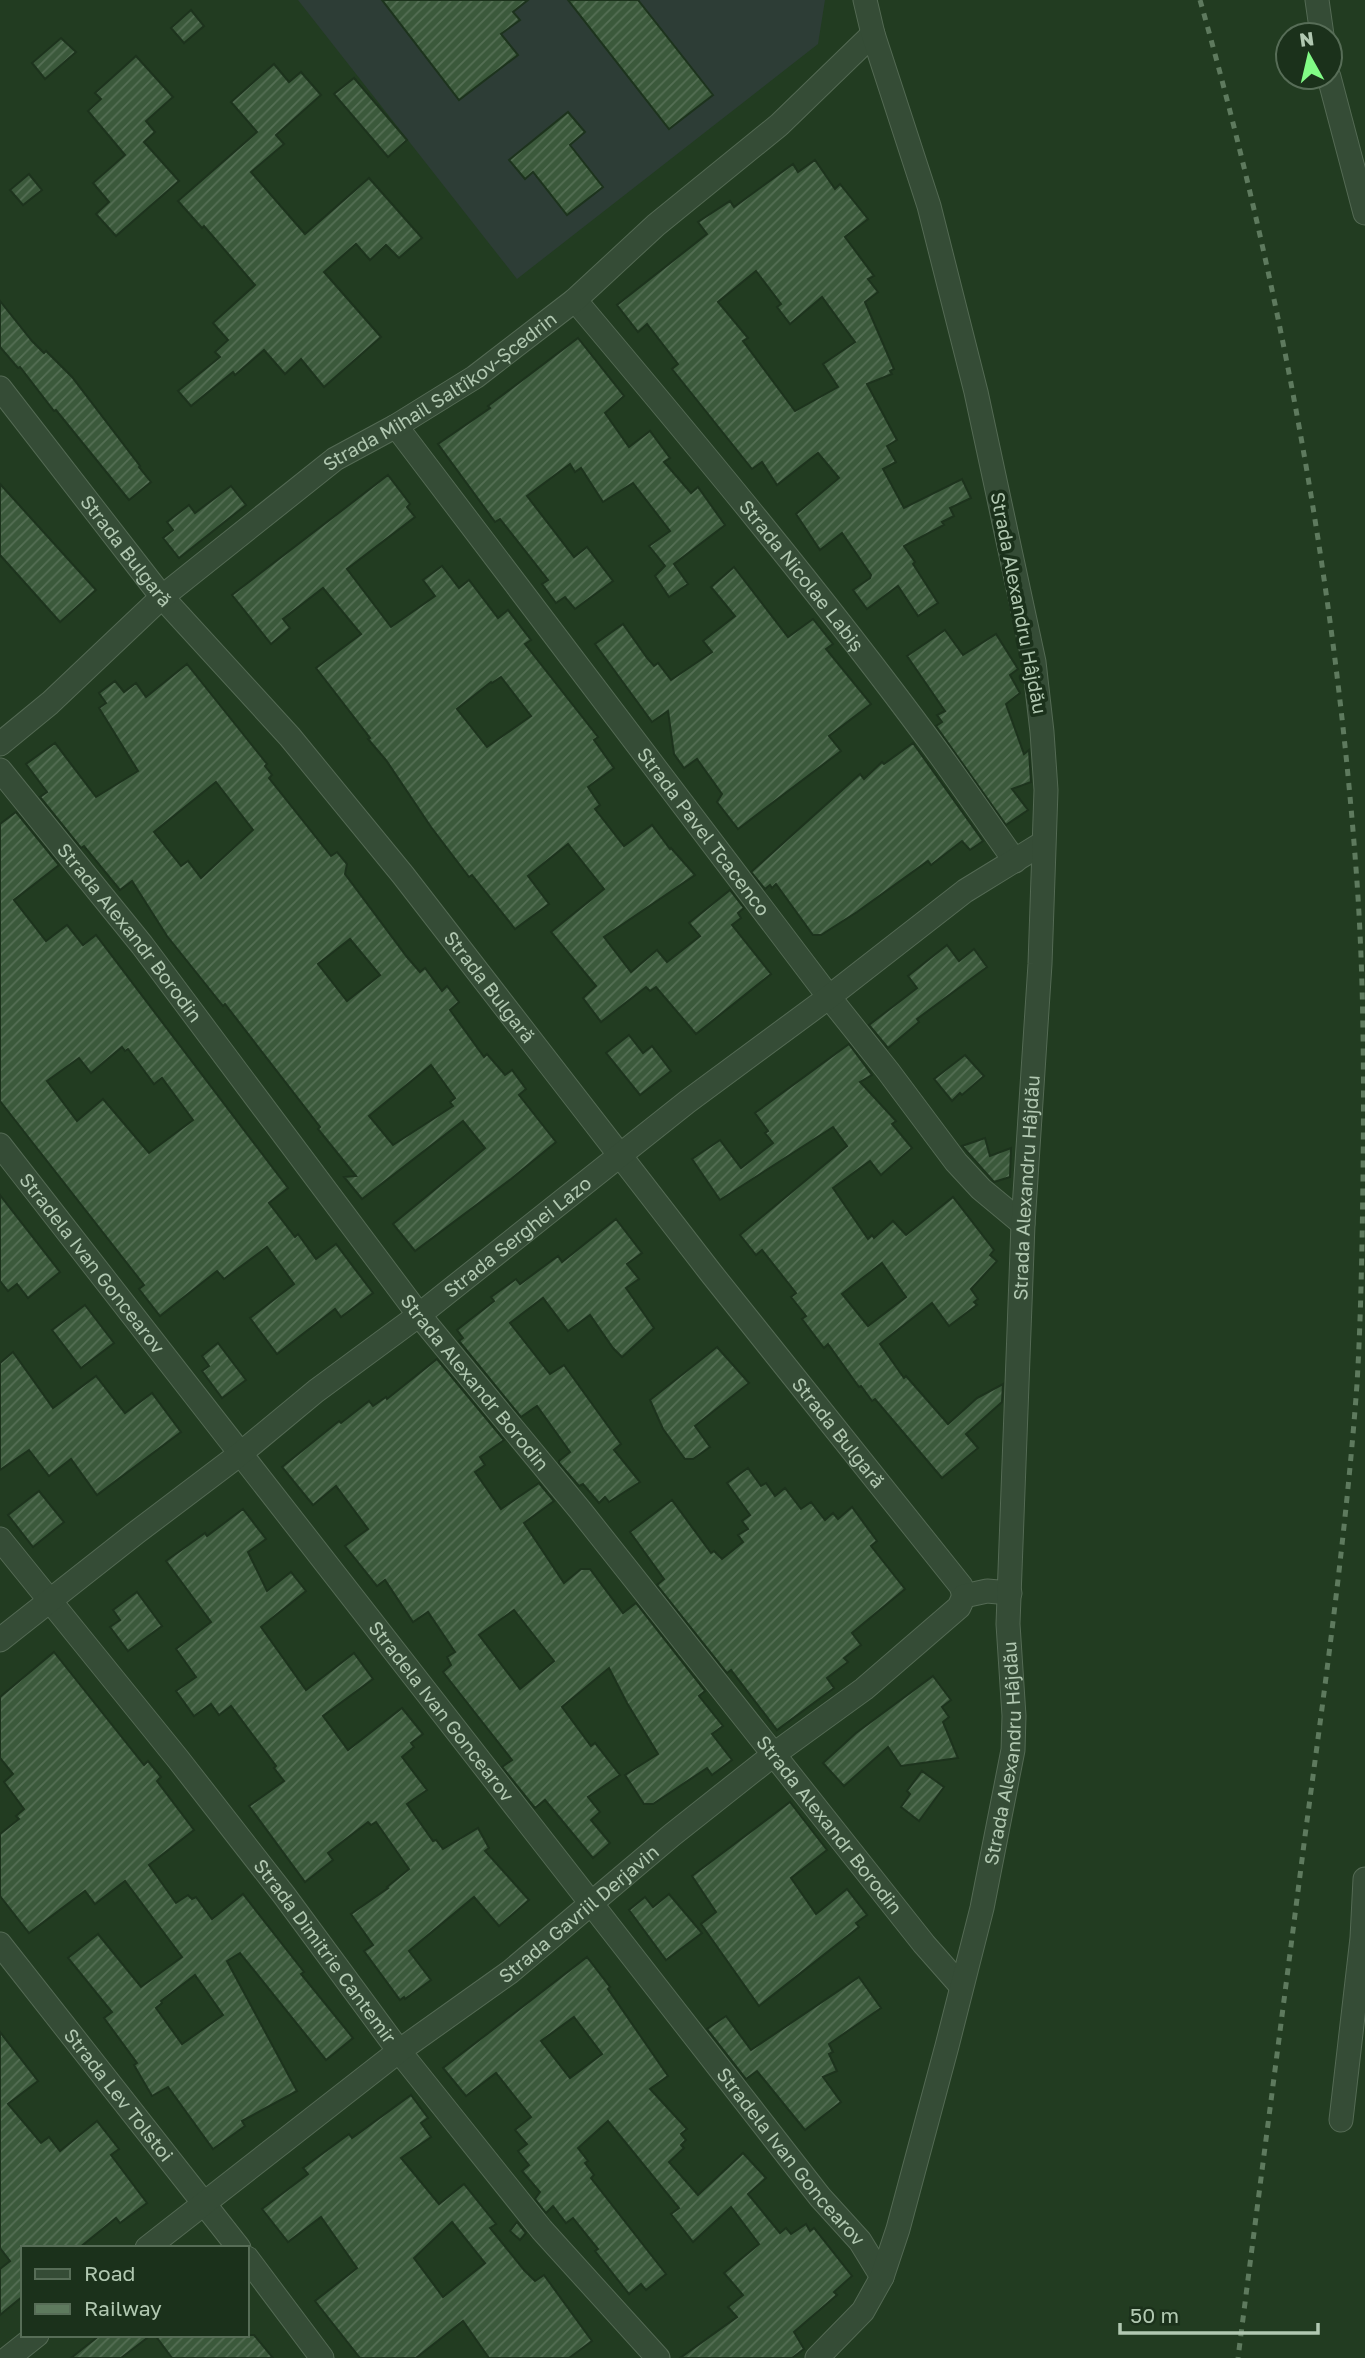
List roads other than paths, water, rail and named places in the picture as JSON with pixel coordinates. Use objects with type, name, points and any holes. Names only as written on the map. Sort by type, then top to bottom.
[{"type":"street","name":"Strada Alexandru Hâjdău","points":[[817,2358],[863,2311],[883,2277],[982,1908],[1013,1750],[1014,1716],[1008,1624],[1023,1224],[1040,964],[1046,790],[1034,662],[976,392],[933,219],[873,34],[866,0]]},
{"type":"street","points":[[1317,0],[1320,21]]},
{"type":"street","name":"Strada Mihail Saltîkov-Șcedrin","points":[[0,744],[50,703],[162,597],[335,459],[397,426],[490,367],[575,300],[648,232],[779,125],[873,34]]},
{"type":"street","points":[[1333,91],[1365,213]]},
{"type":"street","name":"Strada Nicolae Labiș","points":[[575,300],[844,629],[932,744],[1015,861]]},
{"type":"street","name":"Strada Bulgară","points":[[0,388],[162,597],[299,748],[412,886],[620,1156],[961,1586],[964,1596]]},
{"type":"street","name":"Strada Pavel Tcacenco","points":[[397,426],[956,1162],[981,1189],[1023,1224]]},
{"type":"street","name":"Strada Alexandr Borodin","points":[[0,770],[142,945],[419,1315],[580,1510],[924,1944],[961,1986]]},
{"type":"street","name":"Strada Serghei Lazo","points":[[0,1640],[240,1454],[316,1391],[419,1315],[687,1102],[965,891],[1043,843]]},
{"type":"street","name":"Stradela Ivan Goncearov","points":[[0,1145],[820,2197],[860,2241],[883,2277]]},
{"type":"street","name":"Strada Dimitrie Cantemir","points":[[0,1539],[284,1895],[398,2051],[542,2230],[658,2358]]},
{"type":"street","points":[[964,1596],[987,1591],[1010,1593]]},
{"type":"street","name":"Strada Gavriil Derjavin","points":[[149,2246],[398,2051],[510,1972],[672,1835],[773,1755],[864,1689],[959,1607],[964,1596]]},
{"type":"street","points":[[1341,2120],[1362,1938],[1365,1879]]},
{"type":"street","name":"Strada Lev Tolstoi","points":[[0,1944],[237,2246]]},
{"type":"street","points":[[248,2259],[322,2358]]},
{"type":"street","points":[[7,2354],[34,2337]]},
{"type":"railway","points":[[1200,0],[1256,217],[1280,327],[1319,548],[1348,771],[1357,882],[1363,1032],[1361,1283],[1352,1441],[1327,1667],[1238,2358]]}]
